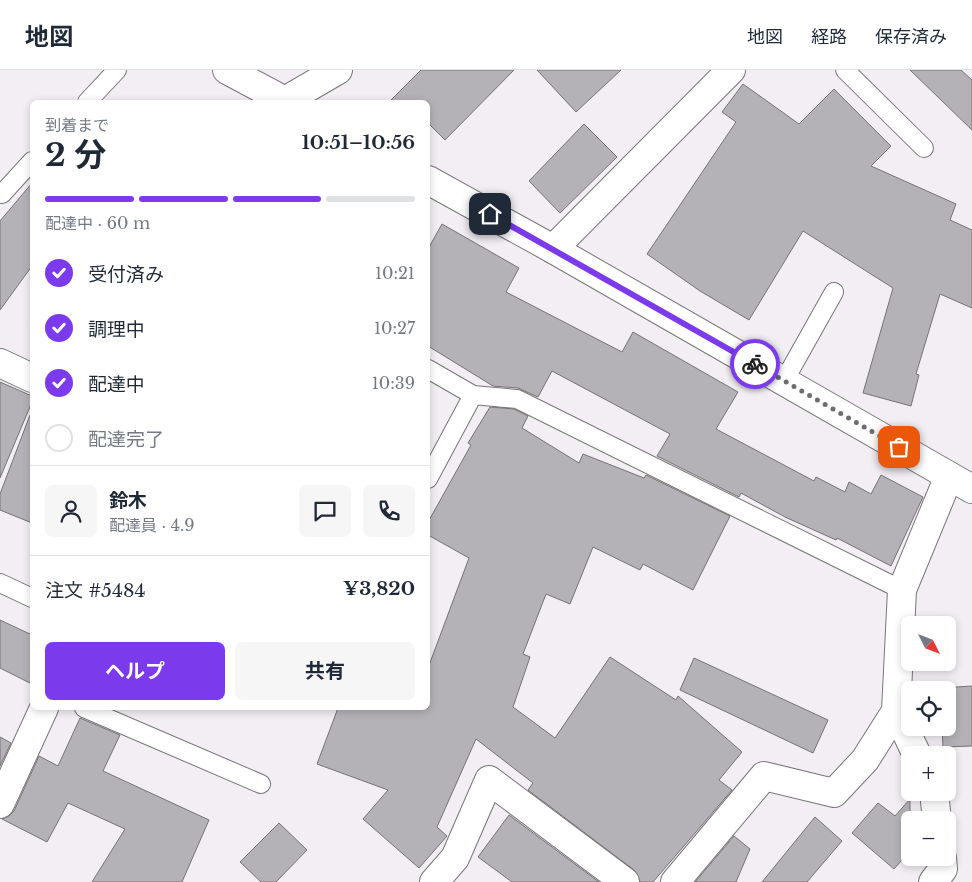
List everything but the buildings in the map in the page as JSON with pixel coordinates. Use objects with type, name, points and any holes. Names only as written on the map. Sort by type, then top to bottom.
[{"type":"street","points":[[227,70],[281,100]]},
{"type":"street","points":[[288,100],[338,70]]},
{"type":"street","points":[[554,249],[731,70]]},
{"type":"street","points":[[430,181],[554,249],[972,489]]},
{"type":"street","points":[[0,363],[30,377]]},
{"type":"street","points":[[913,746],[896,711],[902,590],[949,476]]},
{"type":"street","points":[[0,804],[43,710]]},
{"type":"street","points":[[675,882],[764,776],[834,792],[865,760],[896,711]]},
{"type":"street","points":[[434,882],[455,858],[489,780],[625,882]]},
{"type":"street","points":[[933,882],[943,869],[943,866]]},
{"type":"lane","points":[[89,100],[117,70]]},
{"type":"lane","points":[[845,70],[924,148]]},
{"type":"lane","points":[[2,194],[30,163]]},
{"type":"lane","points":[[784,381],[834,292]]},
{"type":"lane","points":[[430,370],[473,395],[517,399],[902,590]]},
{"type":"lane","points":[[430,475],[473,395]]},
{"type":"lane","points":[[0,583],[30,597]]},
{"type":"lane","points":[[89,710],[261,784]]},
{"type":"way so far","points":[[755,364],[899,447]]},
{"type":"route","points":[[490,214],[755,364]]}]
